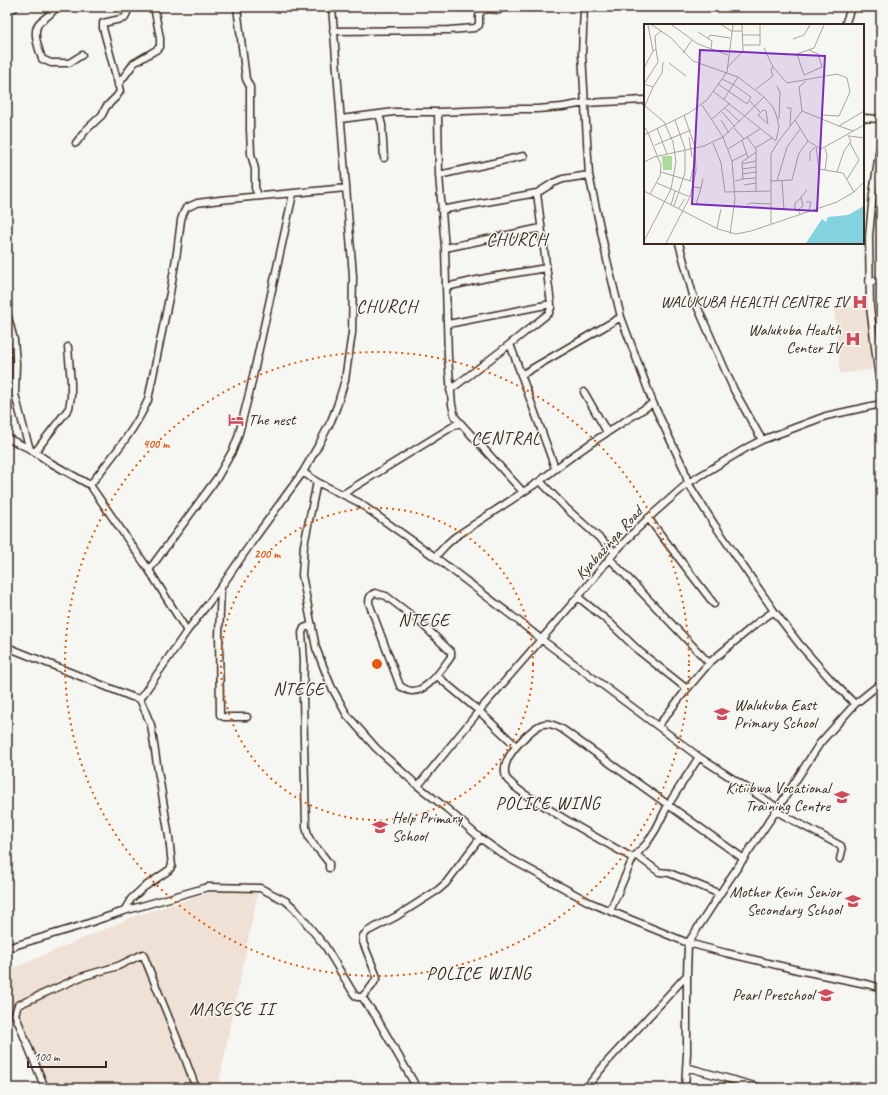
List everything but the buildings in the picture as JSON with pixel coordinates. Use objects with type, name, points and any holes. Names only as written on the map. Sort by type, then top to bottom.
[{"type":"street","points":[[7,10],[14,7]]},
{"type":"street","points":[[56,7],[47,18],[39,24],[35,31],[38,48],[42,59],[51,63],[68,63],[82,55]]},
{"type":"street","points":[[76,143],[86,130],[102,115],[120,91],[103,28],[103,23],[125,18],[129,7]]},
{"type":"street","points":[[118,85],[134,63],[160,47],[160,38],[154,7]]},
{"type":"street","points":[[237,7],[246,79],[250,87],[251,154],[255,169],[255,188],[258,195]]},
{"type":"street","points":[[140,699],[187,631],[221,588],[254,539],[303,472],[318,446],[337,406],[346,380],[352,333],[353,276],[332,7]]},
{"type":"street","points":[[584,7],[582,54],[589,175],[621,317],[653,403],[684,469],[688,483],[718,530],[774,611],[816,663],[855,704]]},
{"type":"street","points":[[845,24],[851,7]]},
{"type":"street","points":[[333,31],[449,30],[475,28],[479,25],[479,16],[481,11],[488,9],[499,10]]},
{"type":"street","points":[[341,119],[394,112],[537,109],[562,107],[585,102],[644,100]]},
{"type":"street","points":[[438,112],[439,175],[445,248],[450,390],[453,412],[455,417],[523,492]]},
{"type":"street","points":[[379,114],[382,125],[384,158]]},
{"type":"street","points":[[864,118],[881,119]]},
{"type":"street","points":[[881,140],[869,236],[870,307],[881,395]]},
{"type":"street","points":[[439,175],[524,156]]},
{"type":"street","points":[[441,210],[537,193],[563,179],[589,175]]},
{"type":"street","points":[[90,485],[130,433],[148,400],[170,293],[181,220],[186,208],[197,203],[258,195],[293,194],[346,188]]},
{"type":"street","points":[[450,390],[549,313],[551,304],[537,193]]},
{"type":"street","points":[[149,570],[216,478],[233,450],[238,437],[250,390],[293,194]]},
{"type":"street","points":[[445,248],[541,228]]},
{"type":"street","points":[[679,244],[694,299],[734,390],[762,440]]},
{"type":"street","points":[[446,287],[486,278],[546,268]]},
{"type":"street","points":[[869,281],[881,281]]},
{"type":"street","points":[[448,324],[551,304]]},
{"type":"street","points":[[7,313],[14,340],[16,363],[15,394],[25,434],[32,451]]},
{"type":"street","points":[[521,375],[621,317]]},
{"type":"street","points":[[510,344],[555,468]]},
{"type":"street","points":[[32,451],[69,408],[71,390],[68,347]]},
{"type":"street","points":[[584,392],[607,432]]},
{"type":"street","points":[[435,557],[455,537],[540,481],[555,468],[607,432],[653,403]]},
{"type":"street","name":"Kyabazinga Road","points":[[418,786],[479,710],[578,597],[615,552],[648,518],[688,483],[762,440],[826,416],[881,404]]},
{"type":"street","points":[[344,494],[460,422]]},
{"type":"street","points":[[7,438],[90,485],[149,570],[187,631]]},
{"type":"street","points":[[303,472],[317,482],[358,502],[435,557],[541,639],[699,756],[777,809],[841,846],[842,851],[840,859]]},
{"type":"street","points":[[540,481],[567,509],[615,552]]},
{"type":"street","points":[[317,482],[304,545],[302,575],[316,648],[328,680],[347,715],[376,748],[418,786],[480,838],[507,857],[589,902],[688,943],[763,962],[864,983],[881,988]]},
{"type":"street","points":[[648,518],[714,604]]},
{"type":"street","points":[[610,559],[709,663]]},
{"type":"street","points":[[221,588],[219,635],[220,715],[224,717],[247,717]]},
{"type":"street","points":[[375,593],[386,596],[418,621],[450,650],[451,656],[437,676],[422,689],[417,691],[405,690],[400,686],[370,603],[369,599],[371,595],[375,593]]},
{"type":"street","points":[[578,597],[609,622],[639,651],[686,689]]},
{"type":"street","points":[[658,726],[686,689],[709,663],[757,623],[774,611]]},
{"type":"street","points":[[312,625],[304,628],[302,633],[304,660],[303,697],[306,827],[309,838],[329,863],[329,868]]},
{"type":"street","points":[[7,647],[140,699],[146,712],[151,725],[169,837],[172,866],[169,870],[143,888],[131,899],[124,911]]},
{"type":"street","points":[[437,676],[479,710],[516,746]]},
{"type":"street","points":[[685,1088],[688,943],[820,743],[855,704],[881,683]]},
{"type":"street","points":[[720,894],[679,877],[659,872],[635,857],[560,817],[511,784],[506,778],[504,772],[506,764],[516,746],[540,725],[546,723],[562,728],[744,859]]},
{"type":"street","points":[[610,911],[635,857],[656,829],[668,805],[699,756]]},
{"type":"street","points":[[362,997],[372,986],[377,977],[363,942],[364,934],[397,916],[438,890],[446,883],[480,838]]},
{"type":"street","points":[[7,948],[124,911],[208,888],[260,888],[294,908],[325,946],[354,994],[357,997],[362,997],[375,1015],[417,1088]]},
{"type":"street","points":[[45,1088],[15,1014],[18,1005],[81,977],[118,966],[143,954],[196,1088]]},
{"type":"street","points":[[586,1088],[606,1063],[687,974]]},
{"type":"street","points":[[686,1067],[762,1088]]},
{"type":"shaded area","name":"Walukuba Health Center IV","points":[[866,305],[873,369],[840,374],[834,309]]},
{"type":"shaded area","points":[[259,887],[218,1088],[45,1088],[7,1004],[7,971],[135,916],[208,893]]},
{"type":"place","name":"WALUKUBA HEALTH CENTRE IV","points":[[860,302]]},
{"type":"place","name":"Walukuba Health Center IV","points":[[853,339]]},
{"type":"place","name":"The nest","points":[[236,420]]},
{"type":"place","name":"Walukuba East Primary School","points":[[722,714]]},
{"type":"place","name":"Kitiibwa Vocational Training Centre","points":[[842,797]]},
{"type":"place","name":"Help Primary School","points":[[380,827]]},
{"type":"place","name":"Mother Kevin Senior Secondary School","points":[[853,901]]},
{"type":"place","name":"Pearl Preschool","points":[[826,995]]},
{"type":"district","name":"CHURCH","points":[[517,239]]},
{"type":"district","name":"CHURCH","points":[[387,306]]},
{"type":"district","name":"CENTRAL","points":[[506,438]]},
{"type":"district","name":"NTEGE","points":[[424,620]]},
{"type":"district","name":"NTEGE","points":[[299,689]]},
{"type":"district","name":"POLICE WING","points":[[548,803]]},
{"type":"district","name":"POLICE WING","points":[[479,973]]},
{"type":"district","name":"MASESE II","points":[[232,1009]]}]
